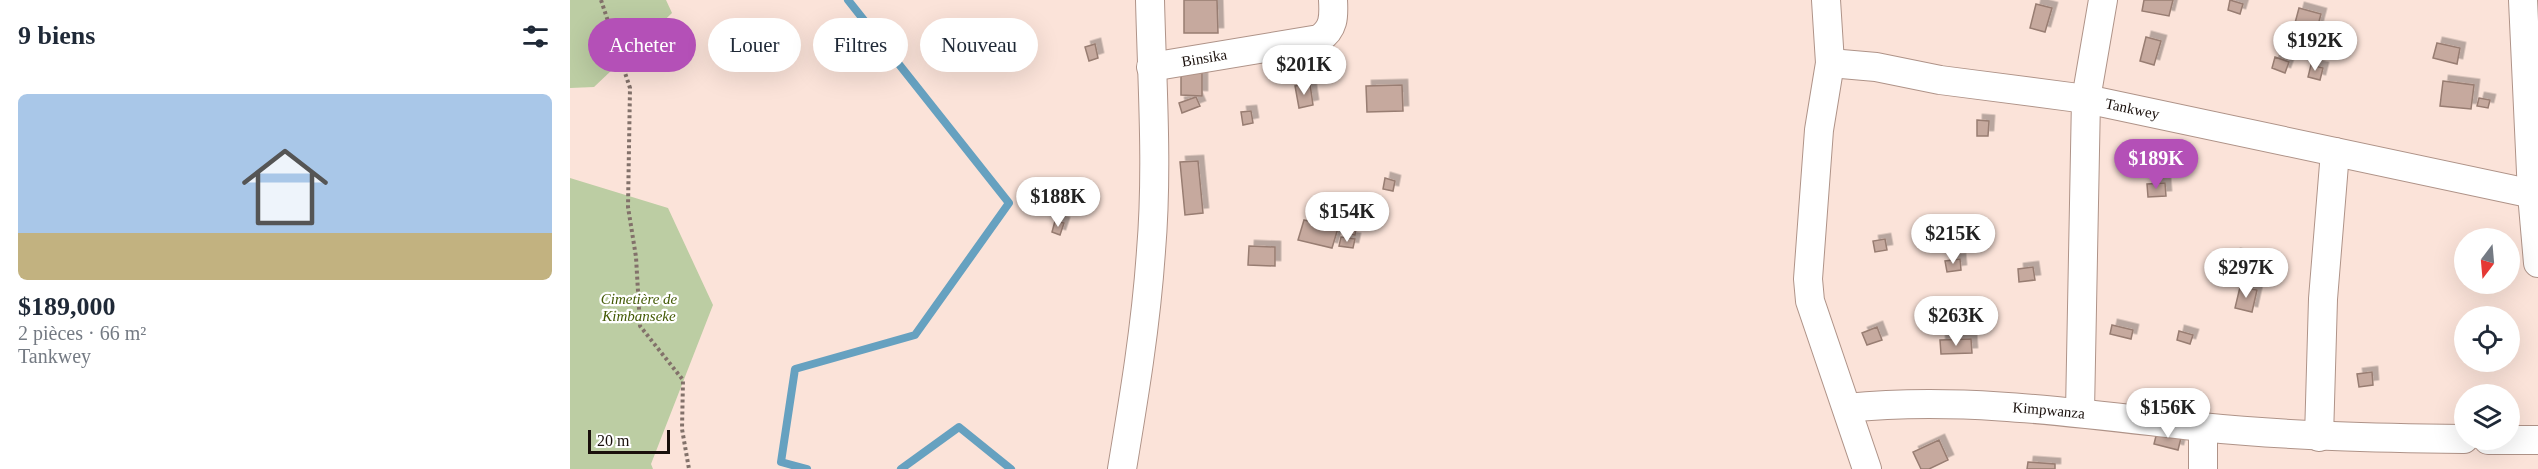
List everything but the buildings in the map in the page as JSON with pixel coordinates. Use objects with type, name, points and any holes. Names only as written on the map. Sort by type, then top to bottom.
[{"type":"street","points":[[1122,469],[1140,357],[1152,250],[1154,160],[1149,0]]},
{"type":"street","name":"Binsika","points":[[1151,67],[1318,39],[1327,34],[1331,26],[1334,17],[1333,0]]},
{"type":"street","points":[[1826,0],[1830,63],[1819,130],[1808,279],[1810,301],[1867,469]]},
{"type":"street","points":[[2080,412],[2086,99],[2103,0]]},
{"type":"street","points":[[2523,0],[2538,263]]},
{"type":"street","name":"Tankwey","points":[[1830,63],[1876,67],[1940,80],[2086,99],[2535,194]]},
{"type":"street","points":[[2319,437],[2323,299],[2335,152]]},
{"type":"street","name":"Kimpwanza","points":[[1847,408],[1895,403],[1945,404],[2080,412],[2202,427],[2319,437],[2454,439]]},
{"type":"street","points":[[2202,427],[2203,469]]},
{"type":"street","points":[[2520,440],[2538,440]]},
{"type":"path","points":[[601,0],[630,88],[628,207],[636,257],[640,326],[682,380],[682,429],[689,469]]},
{"type":"green space","points":[[570,0],[666,0],[672,13],[667,18],[588,18],[588,72],[610,72],[594,87],[570,88]]},
{"type":"green space","name":"Cimetière de Kimbanseke","points":[[570,178],[668,208],[713,305],[651,464],[653,469],[570,469]]},
{"type":"waterway","points":[[807,469],[781,462],[795,369],[915,335],[1009,203],[848,0]]},
{"type":"waterway","points":[[901,469],[959,427],[1011,469]]}]
